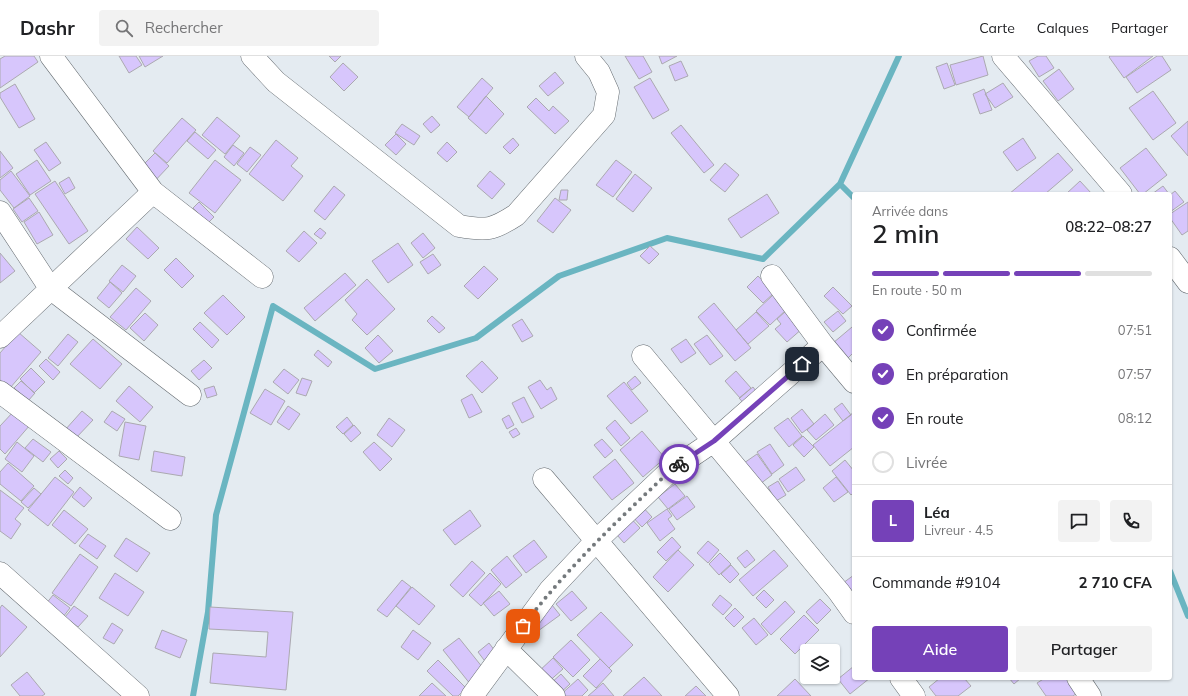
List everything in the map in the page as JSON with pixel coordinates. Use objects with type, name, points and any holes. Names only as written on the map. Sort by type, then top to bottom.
[{"type":"street","points":[[51,56],[153,192],[262,277]]},
{"type":"street","points":[[252,56],[276,82],[459,226],[479,230],[498,227],[516,215],[604,115],[608,92],[599,72],[586,56]]},
{"type":"street","points":[[1003,56],[1119,192]]},
{"type":"street","points":[[0,337],[153,192]]},
{"type":"street","points":[[0,212],[50,288],[190,395]]},
{"type":"street","points":[[1172,261],[1188,282]]},
{"type":"street","points":[[772,276],[823,345],[852,380]]},
{"type":"street","points":[[472,696],[550,590],[596,541],[671,470],[714,441],[823,345]]},
{"type":"street","points":[[643,356],[658,377],[714,441],[852,611]]},
{"type":"street","points":[[0,392],[170,519]]},
{"type":"street","points":[[544,479],[728,696]]},
{"type":"street","points":[[0,573],[138,696]]},
{"type":"street","points":[[506,649],[554,696]]},
{"type":"street","points":[[902,680],[914,696]]},
{"type":"street","points":[[1079,680],[1090,696]]},
{"type":"building","points":[[5,56],[34,56],[38,62],[0,88],[0,59]]},
{"type":"building","points":[[119,56],[136,56],[142,65],[129,73]]},
{"type":"building","points":[[139,56],[163,56],[145,67]]},
{"type":"building","points":[[329,56],[341,56],[335,62]]},
{"type":"building","points":[[625,56],[643,56],[652,72],[639,79]]},
{"type":"building","points":[[659,56],[677,56],[662,64]]},
{"type":"building","points":[[983,56],[988,75],[956,85],[950,65]]},
{"type":"building","points":[[1038,56],[1046,56],[1054,68],[1039,77],[1029,61]]},
{"type":"building","points":[[1153,56],[1124,78],[1109,57]]},
{"type":"building","points":[[1157,56],[1162,56],[1171,70],[1137,93],[1126,77]]},
{"type":"building","points":[[681,61],[688,76],[675,81],[669,66]]},
{"type":"building","points":[[343,63],[358,77],[344,91],[330,77]]},
{"type":"building","points":[[947,63],[955,85],[944,89],[936,67]]},
{"type":"building","points":[[1059,69],[1074,89],[1058,101],[1043,81]]},
{"type":"building","points":[[555,72],[564,83],[548,96],[539,86]]},
{"type":"building","points":[[482,78],[493,88],[469,117],[457,107]]},
{"type":"building","points":[[650,78],[669,110],[653,119],[634,87]]},
{"type":"building","points":[[1003,83],[1013,97],[995,108],[985,94]]},
{"type":"building","points":[[15,84],[35,119],[19,128],[0,97],[0,93]]},
{"type":"building","points":[[984,89],[992,110],[980,114],[973,94]]},
{"type":"building","points":[[1153,91],[1176,123],[1153,140],[1129,108]]},
{"type":"building","points":[[486,96],[504,114],[486,134],[468,118]]},
{"type":"building","points":[[536,98],[549,111],[553,106],[569,121],[555,134],[527,107]]},
{"type":"building","points":[[432,116],[440,125],[431,133],[423,124]]},
{"type":"building","points":[[217,117],[240,136],[225,154],[202,135]]},
{"type":"building","points":[[182,118],[196,130],[167,163],[153,151]]},
{"type":"building","points":[[1188,121],[1188,156],[1171,136]]},
{"type":"building","points":[[402,124],[420,136],[414,145],[395,133]]},
{"type":"building","points":[[681,125],[714,165],[704,173],[671,133]]},
{"type":"building","points":[[195,132],[216,150],[208,159],[187,141]]},
{"type":"building","points":[[396,134],[406,144],[396,155],[385,145]]},
{"type":"building","points":[[513,138],[519,145],[510,154],[503,147]]},
{"type":"building","points":[[1023,138],[1036,158],[1017,171],[1003,152]]},
{"type":"building","points":[[276,140],[298,158],[291,166],[303,176],[283,201],[249,174]]},
{"type":"building","points":[[46,142],[61,163],[49,171],[34,150]]},
{"type":"building","points":[[447,142],[457,152],[447,162],[437,153]]},
{"type":"building","points":[[233,145],[244,153],[234,166],[224,157]]},
{"type":"building","points":[[250,147],[261,155],[247,172],[237,164]]},
{"type":"building","points":[[1146,148],[1167,175],[1146,192],[1138,192],[1120,168]]},
{"type":"building","points":[[0,151],[13,168],[0,178]]},
{"type":"building","points":[[155,153],[169,166],[152,184],[138,170]]},
{"type":"building","points":[[1058,153],[1073,170],[1047,192],[1011,192]]},
{"type":"building","points":[[37,160],[51,181],[30,195],[16,174]]},
{"type":"building","points":[[215,160],[241,180],[215,213],[189,193]]},
{"type":"building","points":[[616,160],[632,172],[613,197],[596,185]]},
{"type":"building","points":[[725,163],[739,175],[725,192],[710,180]]},
{"type":"building","points":[[11,171],[30,196],[14,208],[0,190],[0,180]]},
{"type":"building","points":[[490,171],[505,184],[492,199],[477,186]]},
{"type":"building","points":[[635,174],[652,188],[633,212],[616,199]]},
{"type":"building","points":[[69,177],[75,188],[65,194],[59,183]]},
{"type":"building","points":[[55,181],[88,231],[69,244],[35,194]]},
{"type":"building","points":[[1080,181],[1090,192],[1068,192]]},
{"type":"building","points":[[334,186],[345,195],[325,220],[314,211]]},
{"type":"building","points":[[1163,186],[1168,192],[1155,192]]},
{"type":"building","points":[[561,190],[568,190],[567,200],[559,200]]},
{"type":"building","points":[[1175,191],[1184,202],[1172,211],[1172,193]]},
{"type":"building","points":[[767,194],[779,213],[741,238],[728,219]]},
{"type":"building","points":[[29,198],[38,211],[22,222],[13,209]]},
{"type":"building","points":[[555,198],[571,210],[553,233],[537,221]]},
{"type":"building","points":[[199,202],[214,217],[208,223],[193,208]]},
{"type":"building","points":[[1188,202],[1188,231],[1182,235],[1172,221],[1172,213]]},
{"type":"building","points":[[39,212],[53,235],[37,244],[24,222]]},
{"type":"building","points":[[137,227],[159,248],[148,259],[126,239]]},
{"type":"building","points":[[320,228],[326,233],[321,239],[314,234]]},
{"type":"building","points":[[304,231],[317,243],[299,262],[286,251]]},
{"type":"building","points":[[423,233],[435,248],[423,258],[411,243]]},
{"type":"building","points":[[398,243],[413,265],[388,283],[372,261]]},
{"type":"building","points":[[650,246],[659,254],[649,264],[640,256]]},
{"type":"building","points":[[0,253],[15,271],[0,283]]},
{"type":"building","points":[[433,254],[441,265],[428,274],[420,262]]},
{"type":"building","points":[[176,258],[194,276],[182,288],[164,270]]},
{"type":"building","points":[[122,265],[136,276],[123,292],[109,281]]},
{"type":"building","points":[[484,266],[498,279],[478,299],[464,286]]},
{"type":"building","points":[[345,273],[356,285],[315,321],[304,308]]},
{"type":"building","points":[[758,276],[774,293],[763,303],[747,287]]},
{"type":"building","points":[[367,279],[395,309],[367,335],[352,320],[357,314],[345,300]]},
{"type":"building","points":[[110,282],[122,293],[109,308],[97,298]]},
{"type":"building","points":[[833,287],[852,306],[843,314],[824,296]]},
{"type":"building","points":[[136,288],[151,301],[126,330],[110,317]]},
{"type":"building","points":[[223,295],[245,317],[227,335],[204,313]]},
{"type":"building","points":[[773,295],[787,309],[770,325],[756,311]]},
{"type":"building","points":[[714,303],[751,348],[735,361],[698,317]]},
{"type":"building","points":[[786,311],[803,328],[787,342],[775,329],[781,324],[777,319]]},
{"type":"building","points":[[838,311],[846,321],[833,332],[824,322]]},
{"type":"building","points":[[756,312],[769,326],[748,344],[736,330]]},
{"type":"building","points":[[145,313],[158,325],[144,341],[130,328]]},
{"type":"building","points":[[432,316],[445,328],[439,333],[427,321]]},
{"type":"building","points":[[522,319],[533,336],[522,342],[512,325]]},
{"type":"building","points":[[200,322],[219,340],[212,348],[193,329]]},
{"type":"building","points":[[852,327],[852,354],[847,359],[833,343]]},
{"type":"building","points":[[18,332],[41,352],[10,388],[0,380],[0,353]]},
{"type":"building","points":[[68,334],[78,342],[58,366],[48,358]]},
{"type":"building","points":[[378,335],[393,351],[379,363],[365,348]]},
{"type":"building","points":[[707,335],[723,356],[710,365],[694,344]]},
{"type":"building","points":[[93,339],[122,364],[100,389],[70,364]]},
{"type":"building","points":[[686,339],[696,353],[681,363],[671,349]]},
{"type":"building","points":[[318,350],[332,362],[328,367],[314,355]]},
{"type":"building","points":[[46,359],[60,372],[53,380],[39,366]]},
{"type":"building","points":[[204,360],[212,368],[199,380],[191,371]]},
{"type":"building","points":[[482,361],[498,378],[482,393],[466,376]]},
{"type":"building","points":[[31,368],[45,382],[34,393],[20,379]]},
{"type":"building","points":[[284,369],[299,380],[288,394],[273,382]]},
{"type":"building","points":[[736,371],[751,388],[740,398],[725,381]]},
{"type":"building","points":[[635,376],[641,383],[632,390],[627,383]]},
{"type":"building","points":[[302,378],[312,381],[306,396],[296,393]]},
{"type":"building","points":[[540,380],[547,390],[551,387],[557,399],[541,409],[528,387]]},
{"type":"building","points":[[21,381],[35,393],[28,401],[14,388]]},
{"type":"building","points":[[624,382],[648,411],[631,424],[607,396]]},
{"type":"building","points":[[129,386],[153,407],[140,422],[116,401]]},
{"type":"building","points":[[214,386],[217,395],[207,398],[204,389]]},
{"type":"building","points":[[753,387],[759,395],[746,406],[739,398]]},
{"type":"building","points":[[265,389],[285,401],[271,425],[250,413]]},
{"type":"building","points":[[472,394],[482,412],[469,418],[461,400]]},
{"type":"building","points":[[524,397],[534,417],[522,423],[512,403]]},
{"type":"building","points":[[842,403],[851,415],[843,421],[834,409]]},
{"type":"building","points":[[288,406],[300,414],[289,430],[277,422]]},
{"type":"building","points":[[802,409],[814,424],[802,433],[791,418]]},
{"type":"building","points":[[14,411],[30,425],[5,454],[0,449],[0,426]]},
{"type":"building","points":[[82,411],[93,420],[75,439],[65,430]]},
{"type":"building","points":[[112,411],[125,419],[117,431],[104,422]]},
{"type":"building","points":[[825,414],[834,425],[816,440],[807,430]]},
{"type":"building","points":[[852,414],[852,449],[830,466],[813,445]]},
{"type":"building","points":[[509,415],[514,425],[507,429],[502,419]]},
{"type":"building","points":[[347,417],[353,425],[343,434],[336,427]]},
{"type":"building","points":[[389,418],[405,430],[392,447],[377,435]]},
{"type":"building","points":[[788,418],[802,436],[789,447],[774,428]]},
{"type":"building","points":[[615,420],[630,438],[621,446],[606,428]]},
{"type":"building","points":[[125,422],[146,426],[139,460],[119,456]]},
{"type":"building","points":[[354,425],[361,433],[351,442],[344,434]]},
{"type":"building","points":[[516,428],[520,434],[513,438],[509,432]]},
{"type":"building","points":[[642,431],[665,458],[643,477],[620,450]]},
{"type":"building","points":[[803,436],[814,447],[804,457],[793,445]]},
{"type":"building","points":[[33,439],[51,452],[43,462],[25,448]]},
{"type":"building","points":[[602,439],[613,451],[605,458],[594,445]]},
{"type":"building","points":[[17,442],[34,456],[22,472],[5,459]]},
{"type":"building","points":[[374,442],[392,459],[380,471],[363,452]]},
{"type":"building","points":[[770,444],[784,465],[772,474],[757,452]]},
{"type":"building","points":[[59,451],[67,459],[58,468],[50,459]]},
{"type":"building","points":[[154,451],[185,457],[182,476],[151,471]]},
{"type":"building","points":[[757,454],[772,475],[760,484],[744,463]]},
{"type":"building","points":[[615,459],[634,483],[612,500],[593,477]]},
{"type":"building","points":[[845,460],[852,469],[851,495],[832,471]]},
{"type":"building","points":[[8,463],[34,486],[21,501],[0,484],[0,472]]},
{"type":"building","points":[[796,467],[805,480],[788,492],[779,479]]},
{"type":"building","points":[[65,470],[73,478],[68,484],[59,476]]},
{"type":"building","points":[[55,477],[74,492],[48,526],[28,510]]},
{"type":"building","points":[[836,477],[848,492],[834,502],[823,488]]},
{"type":"building","points":[[778,481],[786,495],[776,501],[768,487]]},
{"type":"building","points":[[675,484],[685,496],[668,509],[658,497]]},
{"type":"building","points":[[80,487],[92,498],[84,507],[72,497]]},
{"type":"building","points":[[34,488],[41,494],[28,508],[21,502]]},
{"type":"building","points":[[0,490],[24,508],[15,519],[21,524],[11,539],[0,531]]},
{"type":"building","points":[[687,496],[695,507],[677,520],[669,509]]},
{"type":"building","points":[[640,504],[652,517],[642,527],[629,513]]},
{"type":"building","points":[[667,509],[672,516],[668,519],[675,529],[660,541],[647,523]]},
{"type":"building","points":[[64,510],[88,529],[75,544],[52,525]]},
{"type":"building","points":[[470,510],[481,526],[455,545],[443,530]]},
{"type":"building","points":[[627,514],[640,528],[624,543],[611,528]]},
{"type":"building","points":[[88,534],[106,546],[97,559],[79,546]]},
{"type":"building","points":[[672,537],[681,547],[666,561],[657,552]]},
{"type":"building","points":[[126,538],[150,553],[137,572],[114,556]]},
{"type":"building","points":[[534,540],[547,557],[526,573],[513,556]]},
{"type":"building","points":[[708,541],[719,550],[708,563],[697,553]]},
{"type":"building","points":[[678,550],[694,565],[668,592],[653,577]]},
{"type":"building","points":[[747,550],[755,560],[745,568],[737,558]]},
{"type":"building","points":[[774,550],[788,566],[753,596],[739,580]]},
{"type":"building","points":[[720,553],[731,564],[719,575],[709,564]]},
{"type":"building","points":[[80,554],[98,567],[71,606],[52,593]]},
{"type":"building","points":[[507,556],[522,575],[506,588],[491,570]]},
{"type":"building","points":[[472,561],[485,573],[463,597],[450,585]]},
{"type":"building","points":[[731,565],[739,574],[730,583],[721,574]]},
{"type":"building","points":[[115,573],[144,592],[128,616],[99,598]]},
{"type":"building","points":[[490,573],[501,584],[481,606],[469,595]]},
{"type":"building","points":[[852,576],[852,594],[843,583]]},
{"type":"building","points":[[402,580],[411,587],[387,617],[377,610]]},
{"type":"building","points":[[412,587],[435,606],[419,625],[396,606]]},
{"type":"building","points":[[764,590],[774,600],[766,608],[756,598]]},
{"type":"building","points":[[499,591],[510,604],[494,616],[483,603]]},
{"type":"building","points":[[572,591],[587,608],[571,621],[556,604]]},
{"type":"building","points":[[53,595],[70,608],[63,617],[46,604]]},
{"type":"building","points":[[720,595],[732,605],[723,615],[712,605]]},
{"type":"building","points":[[820,599],[831,610],[817,624],[806,612]]},
{"type":"building","points":[[785,601],[795,612],[771,635],[761,624]]},
{"type":"building","points":[[2,605],[27,627],[0,657],[0,608]]},
{"type":"building","points":[[552,605],[560,615],[538,631],[530,622]]},
{"type":"building","points":[[74,606],[88,616],[78,627],[65,617]]},
{"type":"building","points":[[210,607],[293,612],[286,690],[210,683],[213,653],[266,657],[268,632],[209,629]]},
{"type":"building","points":[[735,608],[744,617],[734,627],[725,618]]},
{"type":"building","points":[[601,612],[633,645],[609,668],[577,635]]},
{"type":"building","points":[[804,615],[819,630],[805,644],[800,644],[800,649],[795,654],[780,639]]},
{"type":"building","points":[[754,618],[768,635],[756,645],[742,628]]},
{"type":"building","points":[[112,623],[123,630],[114,644],[103,638]]},
{"type":"building","points":[[162,630],[187,640],[180,658],[155,648]]},
{"type":"building","points":[[413,630],[431,643],[418,660],[401,647]]},
{"type":"building","points":[[459,638],[487,673],[471,685],[443,650]]},
{"type":"building","points":[[571,640],[590,660],[573,677],[553,657]]},
{"type":"building","points":[[489,643],[501,659],[490,668],[478,652]]},
{"type":"building","points":[[553,658],[563,669],[546,684],[537,673]]},
{"type":"building","points":[[600,659],[612,671],[596,688],[583,676]]},
{"type":"building","points":[[438,660],[466,688],[458,696],[453,696],[427,671]]},
{"type":"building","points":[[852,668],[852,680],[868,680],[850,694],[840,682],[840,677]]},
{"type":"building","points":[[27,672],[45,694],[42,696],[20,696],[11,685]]},
{"type":"building","points":[[561,674],[570,684],[559,694],[550,684]]},
{"type":"building","points":[[644,677],[662,696],[623,696]]},
{"type":"building","points":[[578,679],[588,690],[582,696],[559,696]]},
{"type":"building","points":[[795,679],[811,696],[777,696]]},
{"type":"building","points":[[938,680],[966,680],[971,686],[958,696],[936,696],[929,687]]},
{"type":"building","points":[[1011,680],[1019,680],[1014,684]]},
{"type":"building","points":[[1042,680],[1068,680],[1077,693],[1073,696],[1046,696],[1037,683]]},
{"type":"building","points":[[432,683],[446,696],[419,696]]},
{"type":"building","points":[[603,683],[614,696],[588,696]]},
{"type":"building","points":[[696,686],[706,696],[685,696]]},
{"type":"waterway","points":[[852,196],[840,184],[899,56]]},
{"type":"waterway","points":[[193,696],[208,612],[216,515],[273,306],[375,369],[476,338],[559,276],[667,238],[763,259],[840,184]]},
{"type":"waterway","points":[[1172,576],[1188,616]]},
{"type":"way so far","points":[[523,626],[550,590],[596,541],[679,464]]},
{"type":"route","points":[[679,464],[714,441],[802,364]]}]
